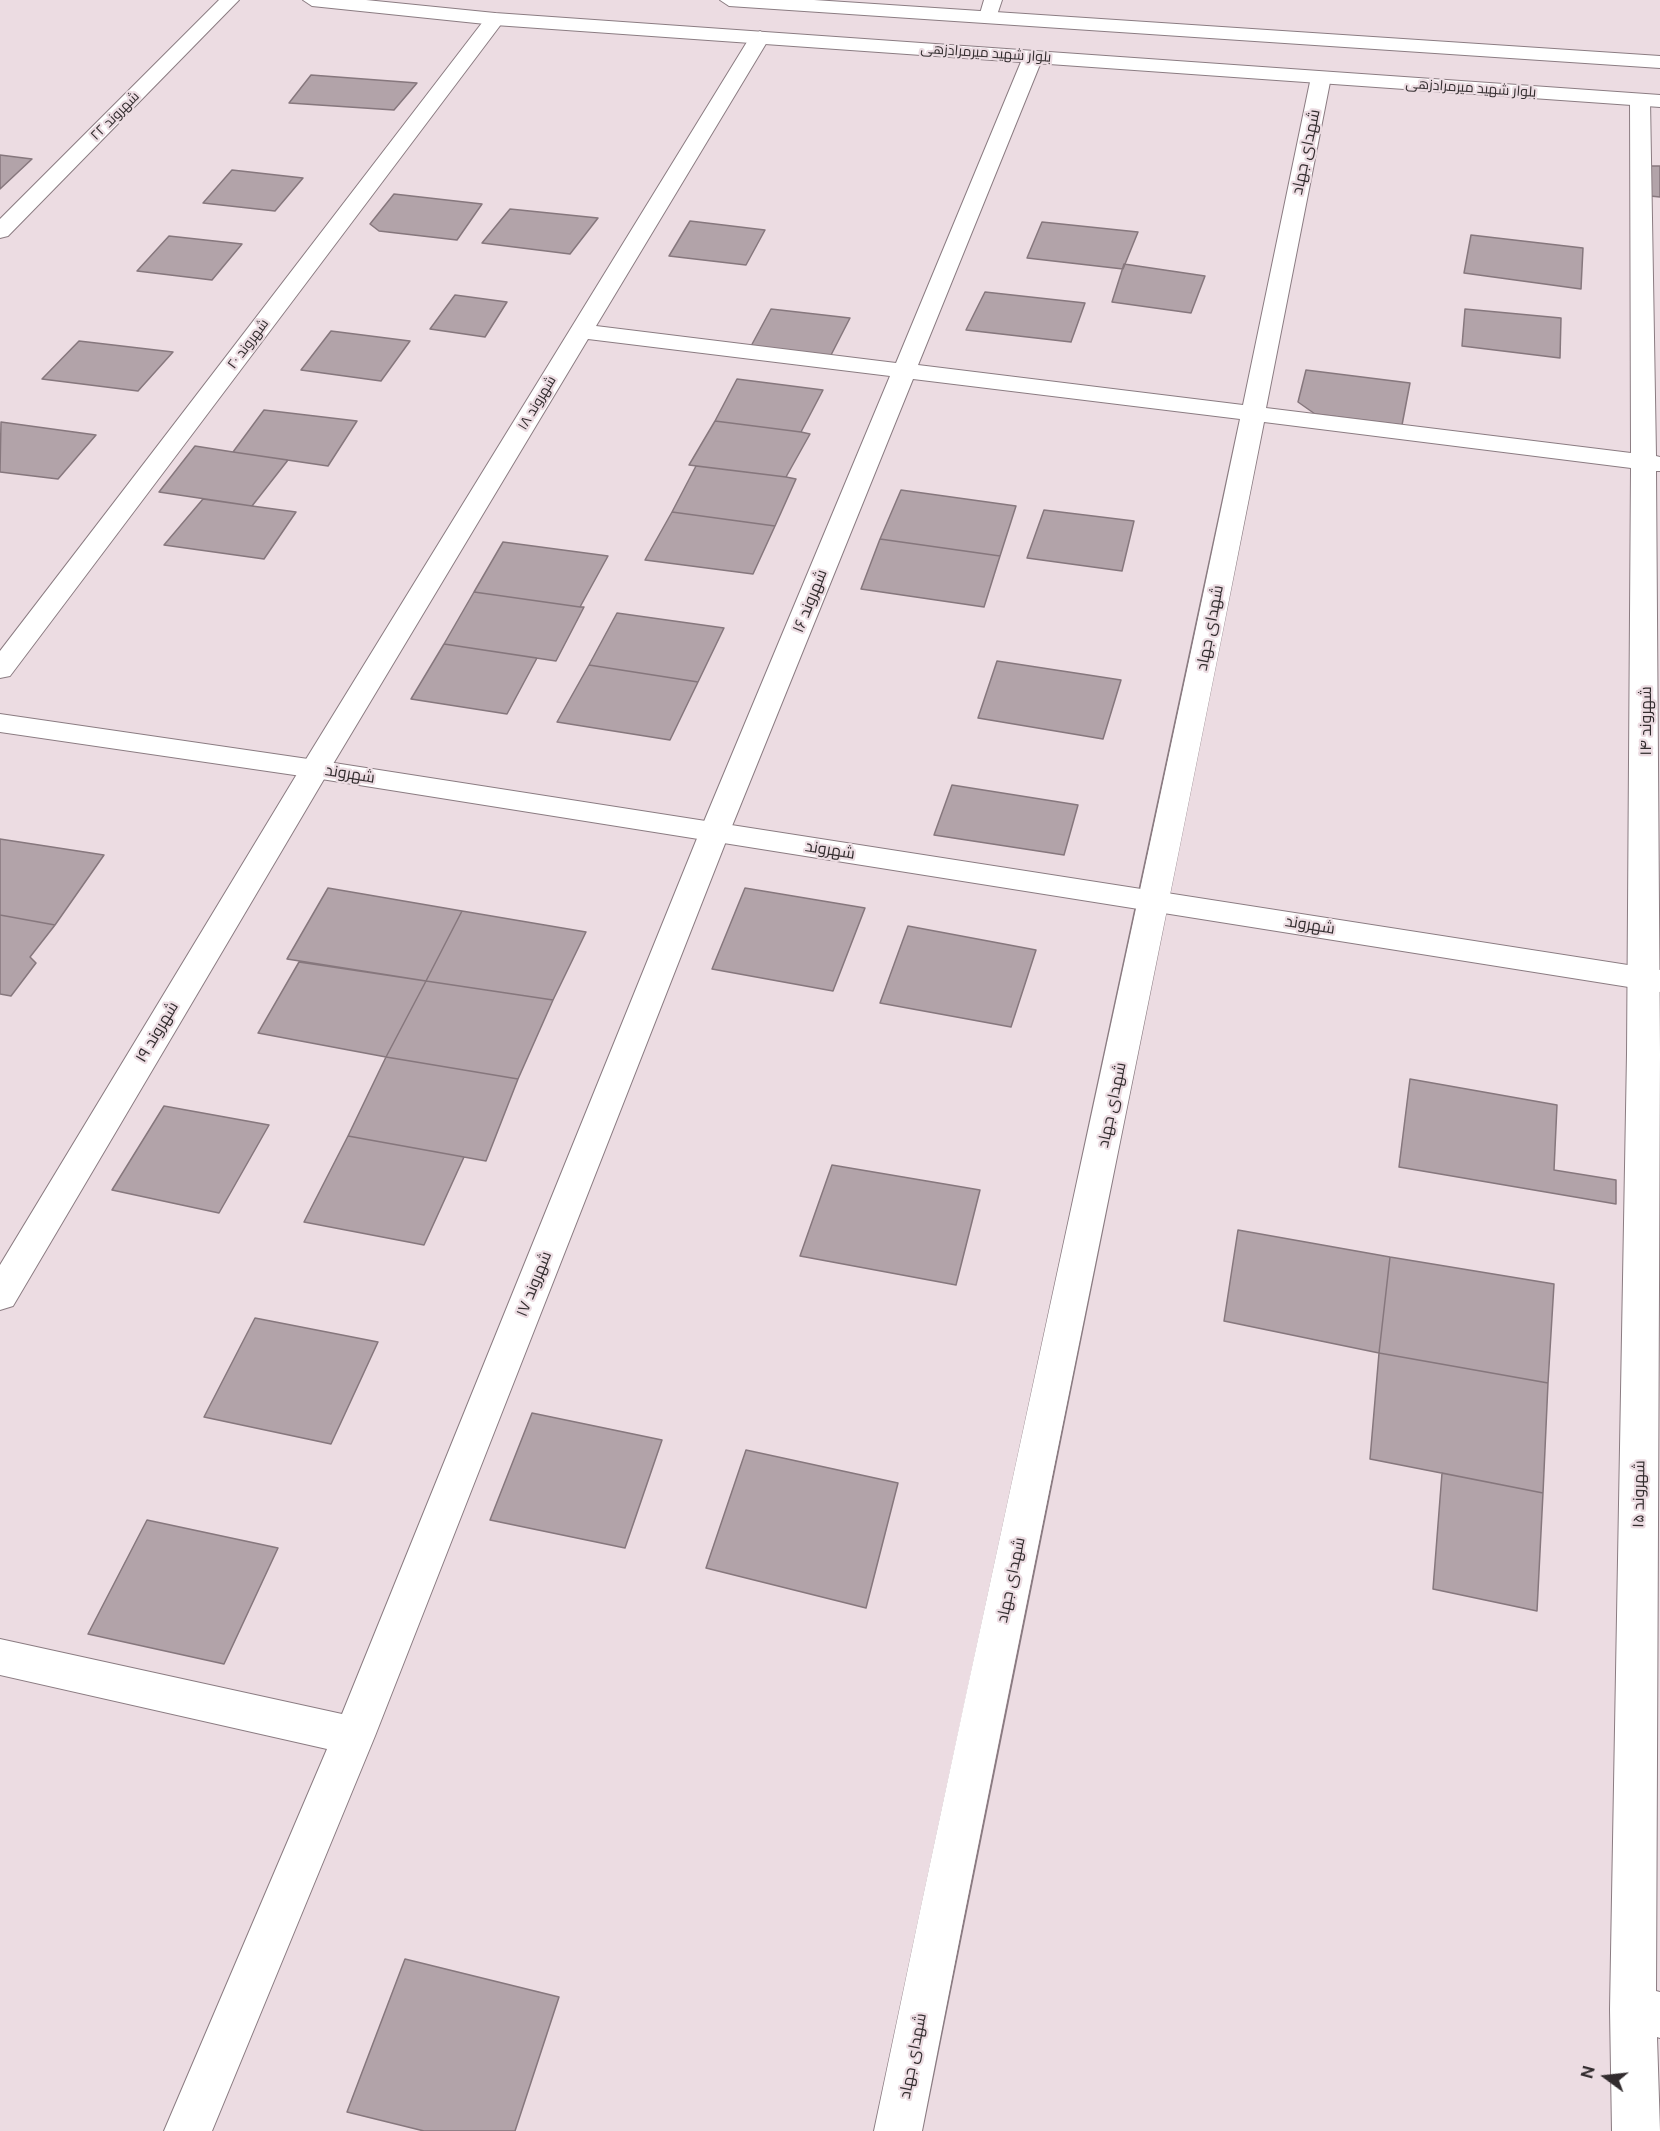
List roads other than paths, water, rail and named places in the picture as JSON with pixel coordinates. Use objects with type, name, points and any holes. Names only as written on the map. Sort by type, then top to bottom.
[{"type":"street","name":"شهروند ۲۲","points":[[0,231],[230,0]]},
{"type":"street","name":"بلوار شهید میرمرادزهی","points":[[312,0],[495,19],[1650,100]]},
{"type":"street","points":[[729,0],[991,8],[1660,62]]},
{"type":"street","name":"شهروند ۲۰","points":[[0,670],[495,19]]},
{"type":"street","name":"شهروند ۱۸","points":[[315,769],[760,38]]},
{"type":"street","name":"شهروند ۱۶","points":[[715,831],[1033,57]]},
{"type":"street","name":"شهدای جهاد","points":[[898,2131],[962,1814],[1155,901],[1321,77]]},
{"type":"street","name":"شهروند ۱۴","points":[[1650,100],[1653,980]]},
{"type":"street","points":[[582,331],[1653,463]]},
{"type":"street","name":"شهروند","points":[[0,723],[715,831],[1653,980]]},
{"type":"street","name":"شهروند ۱۹","points":[[0,1296],[315,769]]},
{"type":"street","name":"شهروند ۱۷","points":[[188,2131],[354,1737],[715,831]]},
{"type":"street","name":"شهروند ۱۵","points":[[1636,2131],[1647,2012],[1653,980]]},
{"type":"street","points":[[0,1657],[354,1737]]}]
